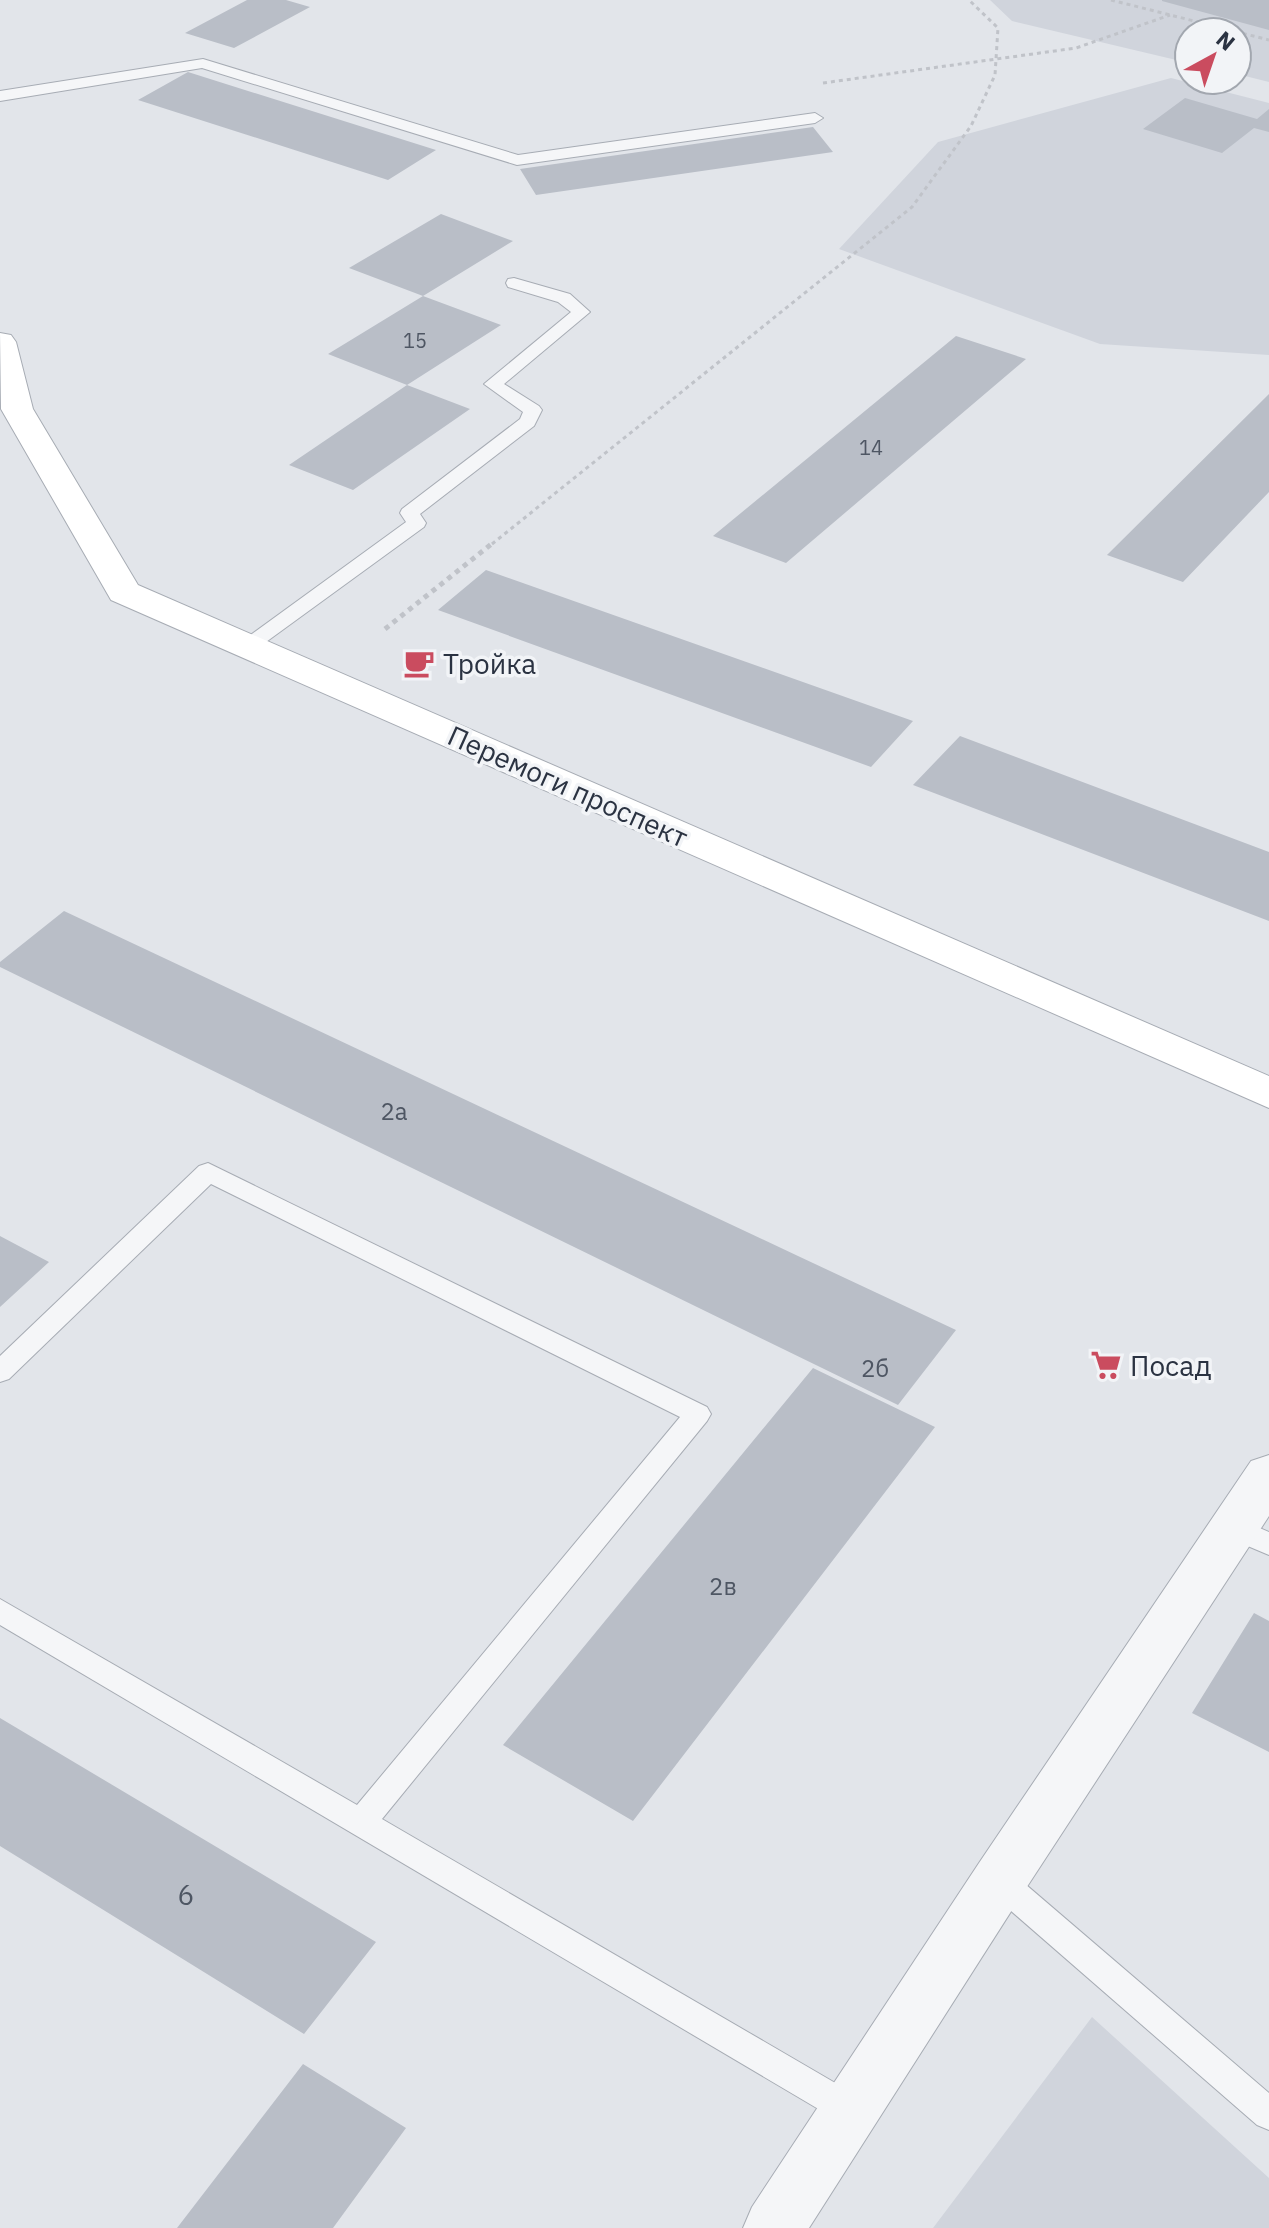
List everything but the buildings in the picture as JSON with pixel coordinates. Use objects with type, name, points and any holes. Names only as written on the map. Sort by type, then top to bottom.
[{"type":"street","name":"Перемоги проспект","points":[[0,342],[17,409],[124,592],[1269,1093]]},
{"type":"street","points":[[774,2228],[999,1881],[1251,1536],[1269,1475]]},
{"type":"lane","points":[[0,96],[203,63],[517,160],[815,118]]},
{"type":"lane","points":[[248,646],[417,523],[409,513],[528,422],[533,410],[493,384],[582,312],[564,298],[514,283]]},
{"type":"lane","points":[[0,1372],[208,1172],[698,1414],[360,1824]]},
{"type":"lane","points":[[0,1611],[849,2109]]},
{"type":"lane","points":[[999,1881],[1269,2114]]},
{"type":"path","points":[[385,629],[912,207],[971,126],[995,75],[998,28],[969,0]]},
{"type":"path","points":[[1111,0],[1269,40]]},
{"type":"path","points":[[811,85],[1076,48],[1170,15]]},
{"type":"shaded area","points":[[990,0],[1269,0],[1269,82],[1253,78],[1253,16],[1173,16],[1173,59],[1012,21]]},
{"type":"shaded area","points":[[1171,78],[1173,96],[1242,96],[1269,103],[1269,355],[1100,344],[839,249],[938,142]]},
{"type":"shaded area","points":[[1092,2017],[1269,2178],[1269,2228],[933,2228]]},
{"type":"place","name":"Тройка","points":[[419,663]]},
{"type":"place","name":"Посад","points":[[1106,1365]]}]
